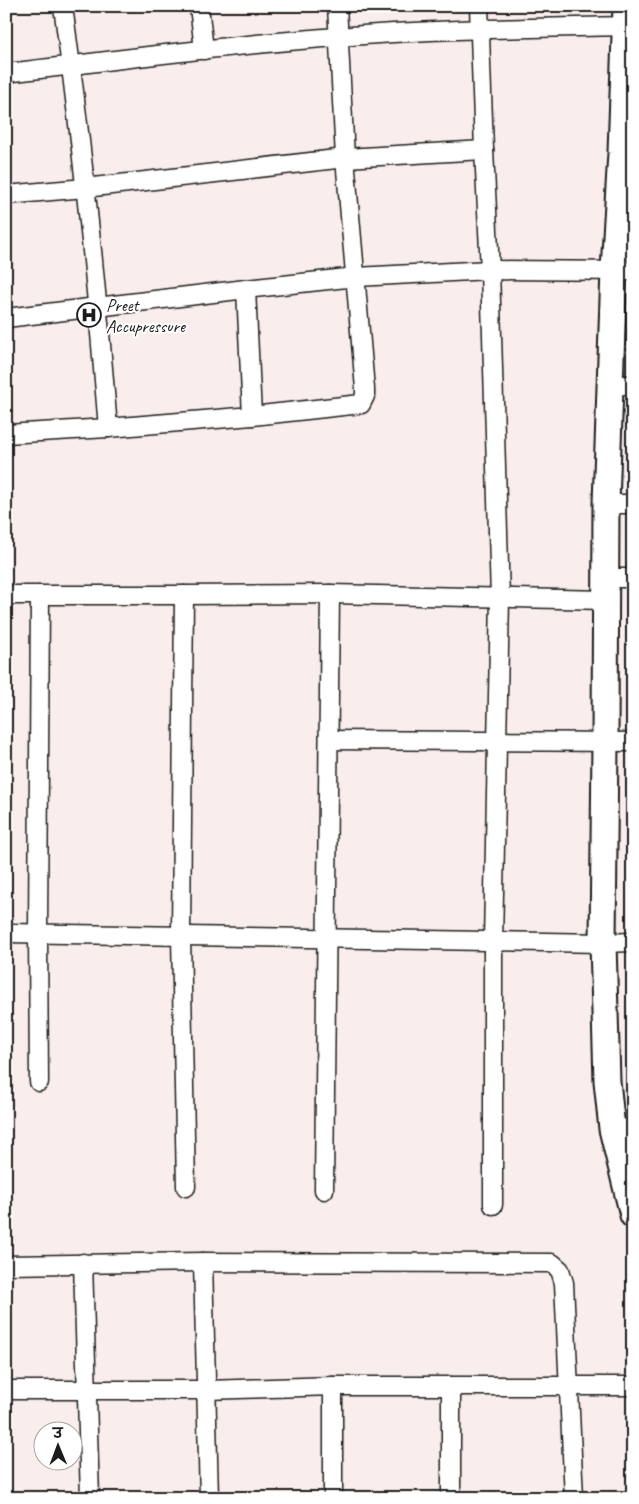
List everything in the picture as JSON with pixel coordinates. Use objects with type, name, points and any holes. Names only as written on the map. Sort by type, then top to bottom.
[{"type":"main road","points":[[626,16],[628,83],[621,385],[606,504],[606,742],[603,943],[607,1072],[622,1129],[633,1215]]},
{"type":"street","points":[[63,6],[98,307],[108,428]]},
{"type":"street","points":[[199,6],[204,50]]},
{"type":"street","points":[[6,434],[252,416],[361,404],[365,389],[345,158],[337,6]]},
{"type":"street","points":[[479,6],[490,270],[500,598],[493,941],[493,1204]]},
{"type":"street","points":[[6,73],[204,50],[338,37],[480,29],[626,16]]},
{"type":"street","points":[[6,195],[85,188],[345,158],[484,150]]},
{"type":"street","points":[[6,318],[356,277],[490,270],[623,271]]},
{"type":"street","points":[[246,289],[252,416]]},
{"type":"street","points":[[606,504],[633,504]]},
{"type":"street","points":[[6,595],[330,594],[500,598],[606,589],[633,578]]},
{"type":"street","points":[[324,1190],[330,594]]},
{"type":"street","points":[[39,1082],[40,595]]},
{"type":"street","points":[[184,595],[181,936],[186,1187]]},
{"type":"street","points":[[329,740],[633,742]]},
{"type":"street","points":[[6,933],[633,942]]},
{"type":"street","points":[[203,1262],[209,1498]]},
{"type":"street","points":[[6,1265],[203,1262],[552,1263],[560,1270],[564,1283],[574,1498]]},
{"type":"street","points":[[83,1263],[90,1498]]},
{"type":"street","points":[[6,1390],[207,1390],[333,1386],[633,1386]]},
{"type":"street","points":[[333,1386],[333,1498]]},
{"type":"street","points":[[451,1386],[452,1498]]},
{"type":"place","name":"Preet Accupressure","points":[[89,315]]}]
